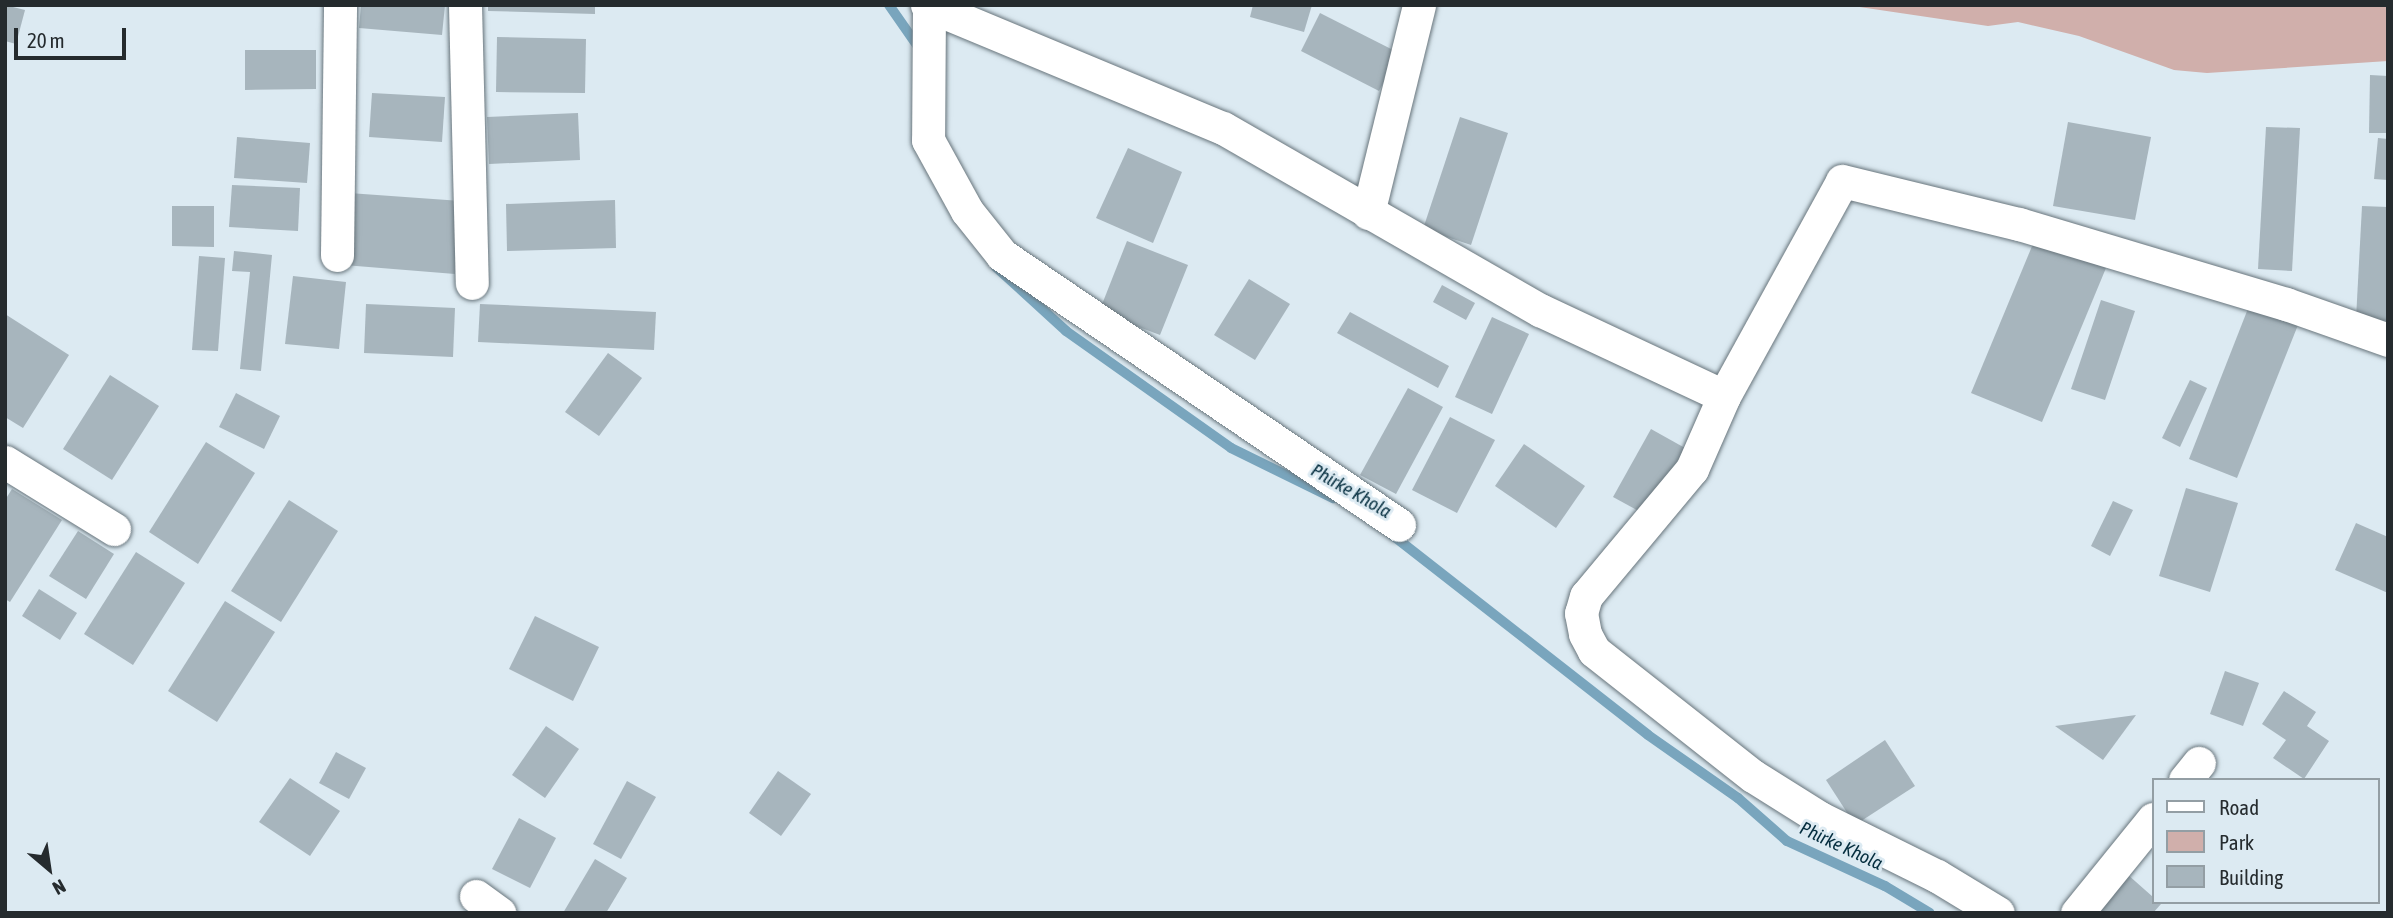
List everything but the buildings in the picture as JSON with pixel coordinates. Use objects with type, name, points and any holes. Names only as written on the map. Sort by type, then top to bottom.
[{"type":"street","points":[[337,255],[340,5]]},
{"type":"street","points":[[465,5],[472,283]]},
{"type":"street","points":[[1368,213],[1419,5]]},
{"type":"street","points":[[1399,525],[1002,255],[967,211],[928,140],[928,7],[1223,128],[1540,310],[1724,396]]},
{"type":"street","points":[[1998,913],[1937,876],[1821,818],[1753,776],[1594,650],[1585,634],[1581,613],[1586,596],[1692,469],[1724,396],[1842,181],[2019,224],[2286,304],[2388,340]]},
{"type":"street","points":[[5,462],[114,529]]},
{"type":"street","points":[[2077,913],[2152,820]]},
{"type":"green space","points":[[1846,5],[2388,5],[2388,61],[2207,73],[2174,70],[2079,36],[2018,22],[1988,26]]},
{"type":"waterway","name":"Phirke Khola","points":[[889,5],[919,48]]},
{"type":"waterway","name":"Phirke Khola","points":[[996,267],[1066,331],[1231,448],[1333,498]]},
{"type":"waterway","name":"Phirke Khola","points":[[1391,534],[1648,735],[1738,798],[1787,841],[1885,886],[1930,913]]}]
